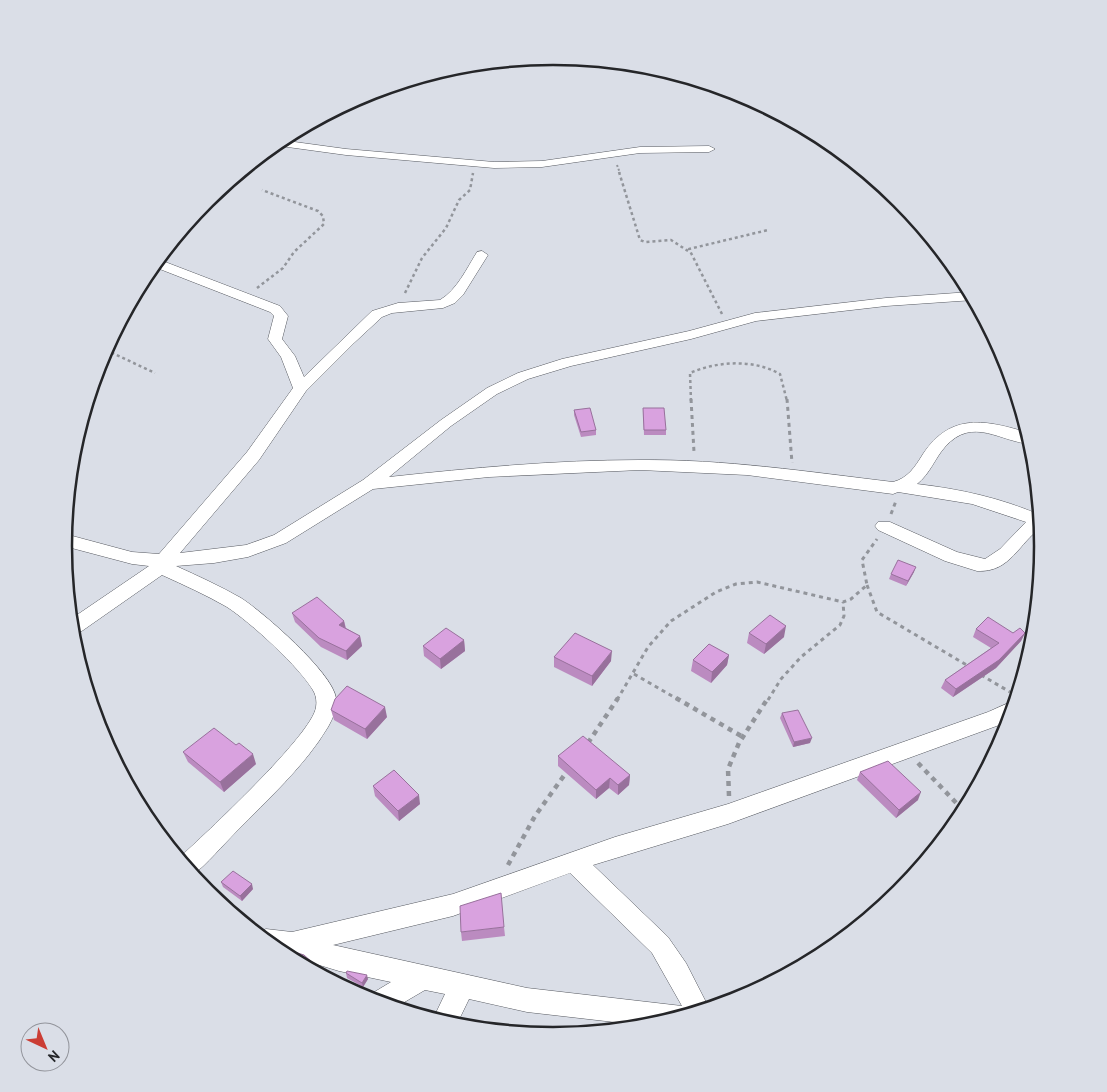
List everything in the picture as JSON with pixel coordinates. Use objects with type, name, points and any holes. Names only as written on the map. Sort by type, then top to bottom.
[{"type":"street","points":[[288,144],[346,152],[494,165],[542,164],[616,152],[708,149]]},
{"type":"street","points":[[79,623],[138,586],[161,563],[253,456],[301,388],[377,314],[398,307],[443,304],[458,292],[482,255]]},
{"type":"street","points":[[163,266],[275,309],[281,316],[274,339],[288,356],[301,388]]},
{"type":"street","points":[[72,542],[132,558],[161,563],[214,558],[248,551],[280,539],[317,518],[369,484],[446,423],[492,391],[523,376],[567,362],[692,335],[755,316],[842,306],[964,297]]},
{"type":"street","points":[[900,487],[920,473],[936,445],[952,431],[970,427],[993,429],[1021,436]]},
{"type":"street","points":[[369,484],[489,472],[609,465],[696,468],[792,476],[872,486],[900,487],[965,496],[996,503],[1033,519]]},
{"type":"street","points":[[884,526],[969,562],[984,565],[1009,551],[1033,527]]},
{"type":"street","points":[[161,563],[244,610],[301,662],[325,692],[326,710],[308,740],[238,816],[191,862]]},
{"type":"street","points":[[292,944],[453,905],[574,862],[728,814],[1004,713]]},
{"type":"street","points":[[574,862],[660,945],[678,971],[695,1005]]},
{"type":"street","points":[[281,942],[339,959],[420,978],[527,1000],[658,1016]]},
{"type":"street","points":[[389,997],[420,978]]},
{"type":"street","points":[[448,1015],[462,987]]},
{"type":"path","points":[[616,152],[619,172],[640,240],[645,242],[671,240],[688,251],[727,323]]},
{"type":"path","points":[[398,307],[422,258],[446,228],[459,200],[470,190],[473,177],[472,162]]},
{"type":"path","points":[[250,299],[259,285],[283,268],[294,252],[324,224],[323,216],[318,211],[262,190]]},
{"type":"path","points":[[688,251],[691,246],[713,243],[768,230]]},
{"type":"path","points":[[113,353],[156,373]]},
{"type":"path","points":[[696,468],[690,373],[706,366],[744,364],[768,367],[780,374],[786,391],[792,476]]},
{"type":"path","points":[[900,487],[892,514],[862,560],[870,598],[877,612],[1011,693]]},
{"type":"path","points":[[585,747],[634,674],[648,647],[671,621],[716,592],[736,584],[757,582],[784,587],[832,601],[843,602],[851,599],[867,585]]},
{"type":"path","points":[[728,814],[728,769],[743,737],[781,679],[801,657],[840,625],[844,616],[843,602]]},
{"type":"path","points":[[634,674],[654,687],[701,710],[743,737]]},
{"type":"path","points":[[908,750],[931,778],[958,805]]},
{"type":"path","points":[[498,889],[517,844],[540,805],[568,769]]},
{"type":"building","points":[[590,408],[596,430],[581,432],[574,410]]},
{"type":"building","points":[[643,408],[664,408],[666,430],[644,430]]},
{"type":"building","points":[[898,560],[916,567],[908,581],[891,574]]},
{"type":"building","points":[[317,597],[344,621],[339,625],[360,636],[346,651],[319,638],[292,613]]},
{"type":"building","points":[[770,615],[786,626],[766,644],[749,633]]},
{"type":"building","points":[[988,617],[1013,633],[1020,628],[1025,633],[999,660],[956,689],[945,680],[999,643],[976,629]]},
{"type":"building","points":[[446,628],[464,640],[440,659],[423,646]]},
{"type":"building","points":[[575,633],[612,651],[592,676],[554,657]]},
{"type":"building","points":[[709,644],[729,655],[712,672],[693,660]]},
{"type":"building","points":[[347,686],[385,707],[365,729],[331,710],[335,699]]},
{"type":"building","points":[[798,710],[812,738],[794,742],[782,713]]},
{"type":"building","points":[[214,728],[236,745],[239,743],[253,754],[220,782],[183,752]]},
{"type":"building","points":[[583,736],[630,775],[618,785],[610,778],[596,790],[558,756]]},
{"type":"building","points":[[888,761],[921,792],[899,810],[860,772]]},
{"type":"building","points":[[394,770],[419,795],[398,811],[373,786]]},
{"type":"building","points":[[233,871],[252,884],[240,896],[221,882]]},
{"type":"building","points":[[501,893],[504,927],[461,932],[460,906]]},
{"type":"building","points":[[297,953],[304,955],[313,963]]},
{"type":"building","points":[[347,971],[367,975],[362,983],[346,973]]}]
